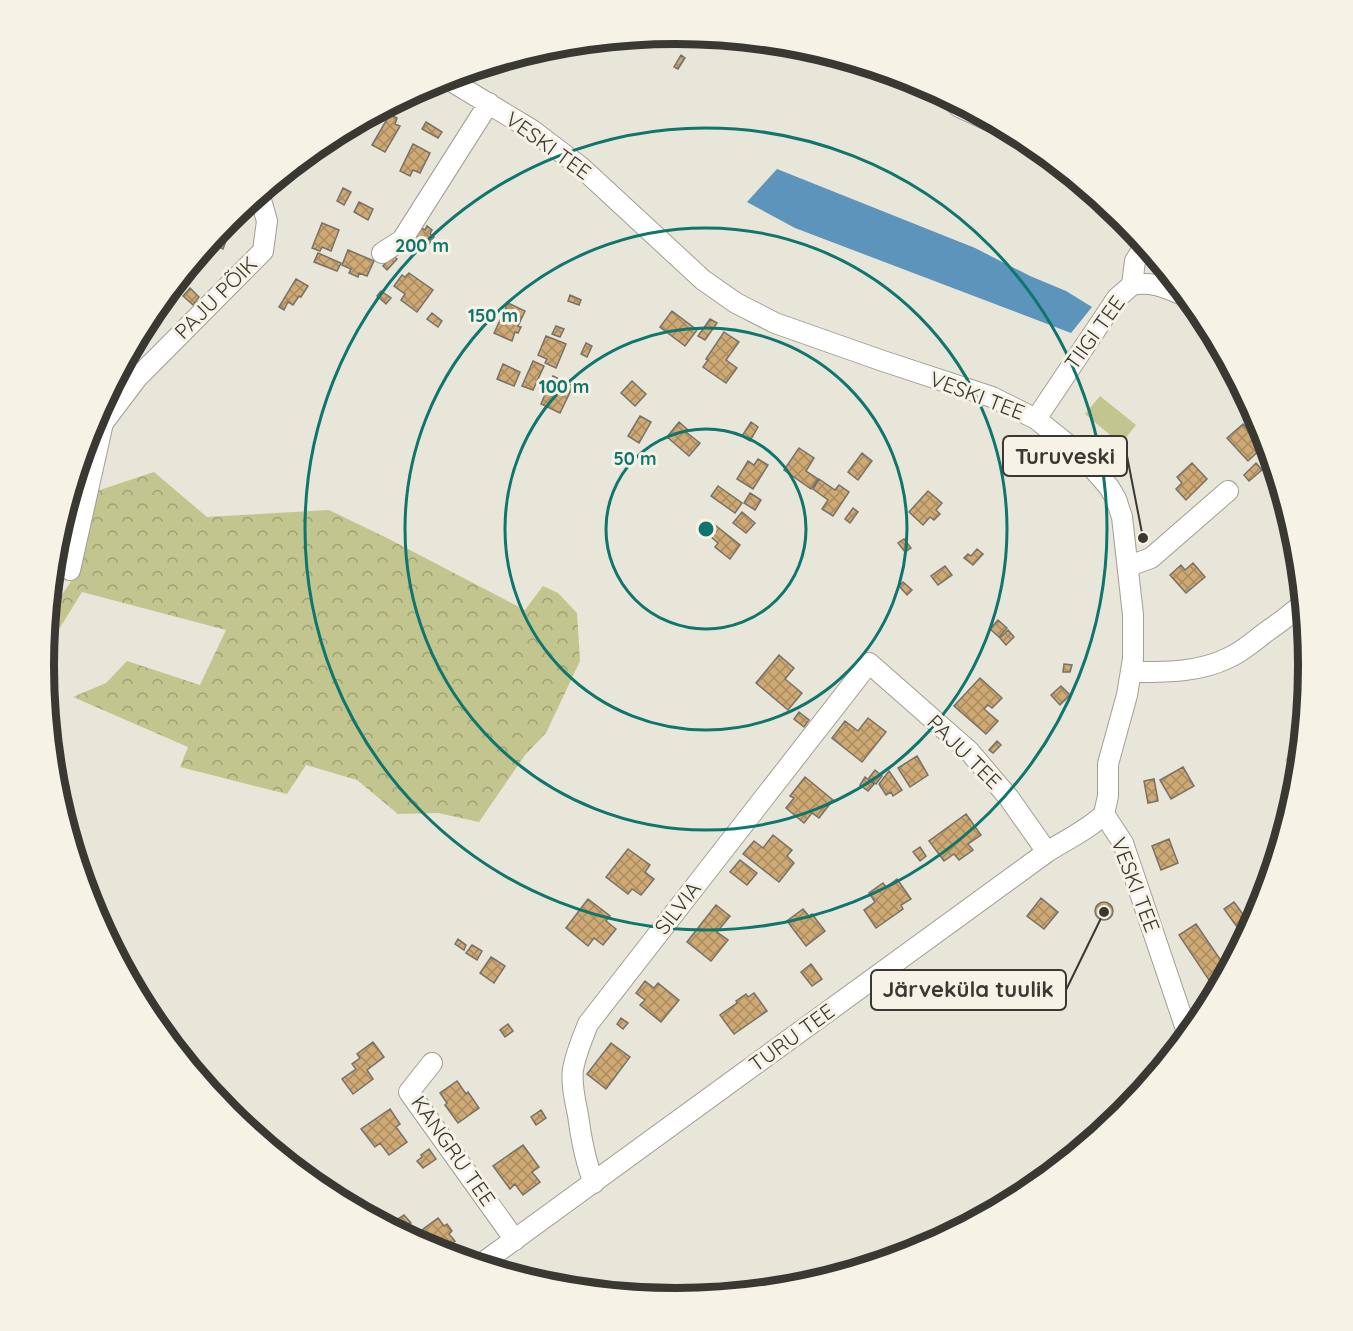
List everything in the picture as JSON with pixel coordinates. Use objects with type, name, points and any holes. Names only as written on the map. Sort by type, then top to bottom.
[{"type":"street","name":"VESKI TEE","points":[[457,84],[532,130],[582,168],[703,280],[736,303],[775,323],[992,397],[1036,419],[1081,455],[1109,487],[1122,517],[1129,566],[1133,615],[1133,658],[1127,695],[1108,764],[1108,796],[1104,814],[1122,843],[1184,1024]]},
{"type":"street","points":[[382,254],[402,240],[489,104]]},
{"type":"street","name":"PAJU PÕIK","points":[[105,420],[137,378],[263,251],[267,221],[262,202]]},
{"type":"street","name":"TIIGI TEE","points":[[1036,419],[1116,298],[1132,285],[1135,261],[1141,252]]},
{"type":"street","points":[[1132,285],[1143,282],[1173,291]]},
{"type":"street","name":"PAJU PÕIK","points":[[70,570],[102,427]]},
{"type":"street","points":[[1129,566],[1151,558],[1228,491]]},
{"type":"street","points":[[1131,672],[1174,671],[1227,659],[1296,610]]},
{"type":"street","name":"PAJU TEE","points":[[868,663],[969,751],[1009,798],[1047,852]]},
{"type":"street","name":"SILVIA","points":[[594,1183],[583,1147],[573,1086],[573,1070],[577,1052],[588,1024],[868,663]]},
{"type":"street","name":"TURU TEE","points":[[490,1258],[1047,852],[1084,828],[1095,824],[1104,814]]},
{"type":"street","name":"KANGRU TEE","points":[[432,1064],[409,1092],[515,1240]]},
{"type":"green space","points":[[1100,396],[1136,425],[1121,444],[1085,414]]},
{"type":"green space","points":[[154,472],[207,517],[329,510],[525,610],[543,586],[558,593],[577,613],[580,661],[546,733],[525,755],[479,822],[438,813],[398,814],[357,780],[306,765],[287,794],[180,767],[188,747],[73,697],[106,683],[127,661],[200,685],[226,630],[82,592],[56,635],[58,600],[76,574],[97,491]]},
{"type":"green space","points":[[1293,750],[1290,764],[1285,760]]},
{"type":"water","points":[[777,169],[975,248],[1030,276],[1066,291],[1092,307],[1071,333],[795,228],[747,202]]},
{"type":"building","points":[[681,55],[685,58],[678,69],[674,67]]},
{"type":"building","points":[[390,114],[397,118],[395,124],[400,126],[385,152],[372,145]]},
{"type":"building","points":[[426,122],[442,132],[438,138],[422,129]]},
{"type":"building","points":[[413,144],[430,153],[420,173],[413,170],[410,176],[400,171]]},
{"type":"building","points":[[343,188],[351,192],[344,205],[337,201]]},
{"type":"building","points":[[359,202],[373,209],[368,220],[354,212]]},
{"type":"building","points":[[322,223],[339,230],[331,251],[322,247],[320,251],[312,248]]},
{"type":"building","points":[[417,225],[425,230],[427,226],[432,230],[430,234],[434,237],[426,248],[409,236]]},
{"type":"building","points":[[224,240],[226,241],[223,249],[217,246]]},
{"type":"building","points":[[348,250],[374,261],[367,276],[359,273],[358,277],[349,273],[351,269],[342,265]]},
{"type":"building","points":[[318,253],[341,263],[337,271],[314,262]]},
{"type":"building","points":[[392,255],[397,259],[387,270],[383,266]]},
{"type":"building","points":[[409,273],[433,290],[417,312],[401,300],[405,294],[394,286],[402,275],[405,277]]},
{"type":"building","points":[[296,279],[308,286],[293,305],[288,302],[284,310],[279,307]]},
{"type":"building","points":[[190,288],[199,297],[193,305],[183,296]]},
{"type":"building","points":[[381,291],[391,298],[386,304],[377,296]]},
{"type":"building","points":[[570,295],[581,300],[579,305],[568,301]]},
{"type":"building","points":[[508,303],[525,311],[518,326],[521,327],[518,333],[515,332],[512,341],[494,333]]},
{"type":"building","points":[[672,311],[697,330],[685,346],[660,327]]},
{"type":"building","points":[[432,313],[442,321],[438,327],[427,319]]},
{"type":"building","points":[[710,319],[717,323],[705,340],[698,336]]},
{"type":"building","points":[[556,326],[564,329],[560,337],[552,334]]},
{"type":"building","points":[[724,332],[739,342],[726,360],[737,368],[726,383],[703,367]]},
{"type":"building","points":[[546,336],[566,344],[556,368],[545,363],[547,359],[538,355]]},
{"type":"building","points":[[586,343],[592,346],[587,357],[581,354]]},
{"type":"building","points":[[533,361],[544,366],[533,390],[522,386]]},
{"type":"building","points":[[503,364],[520,372],[514,386],[497,379]]},
{"type":"building","points":[[553,376],[573,386],[560,413],[541,404]]},
{"type":"building","points":[[632,381],[646,394],[635,406],[621,393]]},
{"type":"building","points":[[640,416],[651,422],[639,443],[628,436]]},
{"type":"building","points":[[679,422],[688,430],[686,432],[700,443],[689,456],[667,437]]},
{"type":"building","points":[[751,422],[758,427],[750,441],[742,436]]},
{"type":"building","points":[[1243,424],[1255,438],[1259,450],[1248,461],[1227,438]]},
{"type":"building","points":[[799,448],[814,458],[806,471],[818,479],[811,489],[784,470]]},
{"type":"building","points":[[862,453],[872,461],[858,480],[848,472]]},
{"type":"building","points":[[758,459],[768,465],[753,489],[737,479],[748,461],[754,465]]},
{"type":"building","points":[[1192,463],[1207,479],[1186,500],[1176,489],[1182,483],[1177,477]]},
{"type":"building","points":[[1256,463],[1262,470],[1249,481],[1244,475]]},
{"type":"building","points":[[819,479],[835,490],[839,485],[849,492],[833,516],[822,509],[828,500],[813,489]]},
{"type":"building","points":[[718,486],[742,503],[735,513],[711,496]]},
{"type":"building","points":[[928,491],[942,503],[936,510],[940,514],[934,520],[930,517],[923,525],[909,512]]},
{"type":"building","points":[[750,493],[761,500],[755,510],[744,503]]},
{"type":"building","points":[[853,508],[858,512],[850,523],[845,519]]},
{"type":"building","points":[[742,512],[755,523],[746,533],[733,523]]},
{"type":"building","points":[[710,521],[740,545],[730,559],[715,547],[718,543],[703,530]]},
{"type":"building","points":[[904,539],[911,548],[905,552],[898,543]]},
{"type":"building","points":[[977,549],[983,554],[973,565],[964,558],[968,554],[971,556]]},
{"type":"building","points":[[1193,563],[1205,577],[1186,593],[1170,575],[1181,565],[1185,570]]},
{"type":"building","points":[[945,566],[952,575],[938,585],[931,576]]},
{"type":"building","points":[[903,582],[912,590],[907,595],[899,586]]},
{"type":"building","points":[[998,620],[1007,628],[999,637],[990,629]]},
{"type":"building","points":[[1008,630],[1014,637],[1006,645],[1000,638]]},
{"type":"building","points":[[779,655],[794,668],[785,679],[802,693],[788,710],[756,683]]},
{"type":"building","points":[[1064,664],[1072,665],[1070,672],[1063,672]]},
{"type":"building","points":[[980,678],[1002,698],[992,708],[988,705],[984,709],[998,721],[986,734],[954,706]]},
{"type":"building","points":[[1061,686],[1070,695],[1060,705],[1051,695]]},
{"type":"building","points":[[799,712],[809,720],[804,727],[794,719]]},
{"type":"building","points":[[868,718],[886,732],[862,762],[832,738],[845,721],[858,731]]},
{"type":"building","points":[[997,741],[1001,745],[993,753],[989,750]]},
{"type":"building","points":[[917,756],[928,775],[910,787],[898,768]]},
{"type":"building","points":[[1183,767],[1194,786],[1171,799],[1160,780]]},
{"type":"building","points":[[875,770],[882,776],[876,784],[869,778]]},
{"type":"building","points":[[889,771],[902,790],[893,796],[891,792],[886,795],[879,784]]},
{"type":"building","points":[[805,777],[833,800],[819,818],[812,813],[804,823],[786,808],[794,798],[790,796]]},
{"type":"building","points":[[865,777],[874,784],[868,791],[860,785]]},
{"type":"building","points":[[1154,779],[1158,801],[1148,803],[1144,781]]},
{"type":"building","points":[[966,814],[981,835],[968,844],[973,850],[959,860],[954,854],[944,861],[929,841]]},
{"type":"building","points":[[773,835],[792,850],[787,856],[794,863],[779,882],[743,854],[754,841],[763,848]]},
{"type":"building","points":[[1169,839],[1178,863],[1161,870],[1152,846]]},
{"type":"building","points":[[920,847],[926,856],[920,861],[913,852]]},
{"type":"building","points":[[628,849],[650,865],[645,872],[654,879],[641,895],[632,889],[628,894],[606,877]]},
{"type":"building","points":[[740,860],[757,873],[747,885],[730,872]]},
{"type":"building","points":[[897,879],[911,899],[901,905],[903,909],[876,928],[864,910],[875,902],[869,893],[883,883],[886,887]]},
{"type":"building","points":[[1041,898],[1058,912],[1044,929],[1027,916]]},
{"type":"building","points":[[588,899],[610,916],[606,921],[616,929],[603,945],[594,938],[588,946],[566,928]]},
{"type":"building","points":[[1104,902],[1110,905],[1113,911],[1110,917],[1104,920],[1098,917],[1095,911],[1098,905]]},
{"type":"building","points":[[1234,902],[1245,917],[1239,930],[1224,909]]},
{"type":"building","points":[[716,905],[730,916],[717,932],[728,940],[711,961],[687,942]]},
{"type":"building","points":[[803,909],[809,916],[812,914],[825,931],[806,946],[787,921]]},
{"type":"building","points":[[1196,924],[1222,963],[1215,976],[1209,980],[1179,935]]},
{"type":"building","points":[[458,939],[466,945],[464,950],[455,944]]},
{"type":"building","points":[[472,945],[482,951],[477,960],[466,953]]},
{"type":"building","points":[[491,957],[505,966],[494,983],[480,973]]},
{"type":"building","points":[[811,964],[822,979],[812,986],[801,972]]},
{"type":"building","points":[[645,981],[654,988],[658,983],[679,1000],[661,1022],[640,1005],[645,1000],[636,993]]},
{"type":"building","points":[[754,993],[767,1011],[734,1034],[720,1015],[746,994],[748,997]]},
{"type":"building","points":[[621,1018],[628,1023],[623,1029],[617,1024]]},
{"type":"building","points":[[508,1024],[513,1031],[505,1037],[500,1030]]},
{"type":"building","points":[[373,1042],[384,1057],[367,1070],[373,1079],[353,1094],[342,1079],[356,1069],[352,1064],[360,1058],[357,1054]]},
{"type":"building","points":[[611,1043],[630,1057],[606,1089],[587,1074]]},
{"type":"building","points":[[457,1081],[479,1108],[458,1123],[445,1105],[447,1103],[440,1093]]},
{"type":"building","points":[[390,1109],[400,1124],[396,1127],[407,1142],[389,1155],[380,1143],[375,1147],[361,1129]]},
{"type":"building","points":[[541,1110],[546,1118],[536,1125],[531,1117]]},
{"type":"building","points":[[523,1145],[539,1167],[532,1172],[540,1182],[523,1195],[515,1184],[510,1189],[493,1166]]},
{"type":"building","points":[[429,1149],[436,1159],[423,1168],[417,1161]]},
{"type":"building","points":[[404,1215],[411,1223],[407,1226],[398,1219]]},
{"type":"building","points":[[438,1218],[444,1226],[447,1224],[452,1231],[449,1234],[455,1241],[450,1244],[425,1234],[422,1230]]},
{"type":"place","name":"Turuveski","points":[[1143,538]]},
{"type":"place","name":"Järveküla tuulik","points":[[1104,912]]}]
